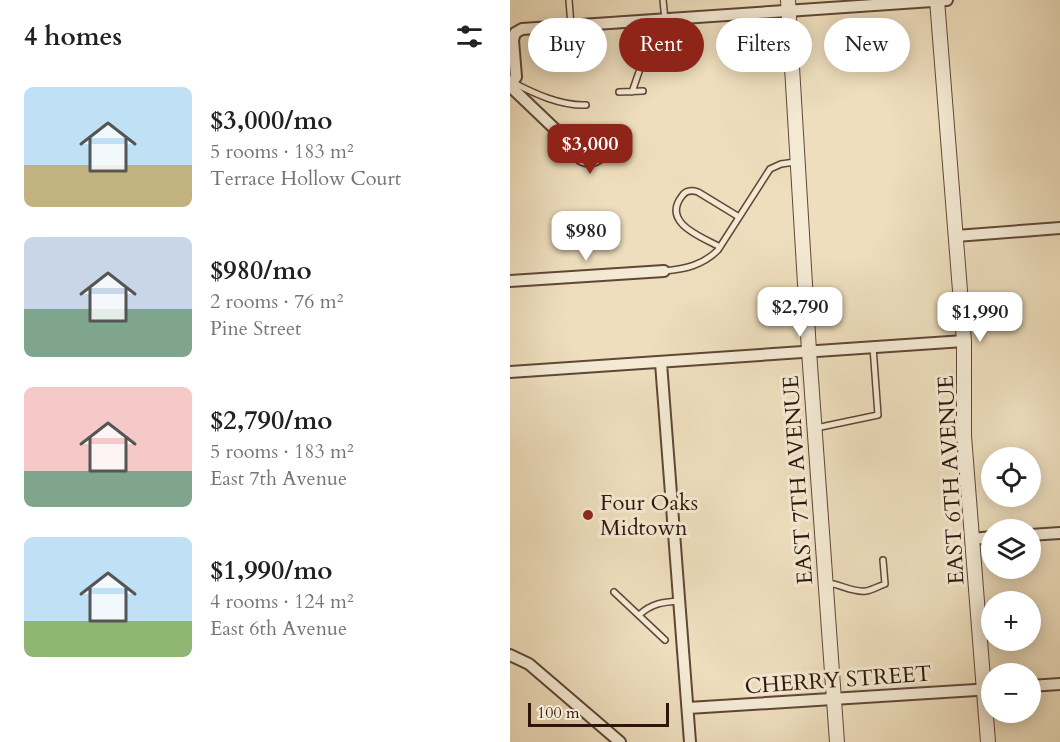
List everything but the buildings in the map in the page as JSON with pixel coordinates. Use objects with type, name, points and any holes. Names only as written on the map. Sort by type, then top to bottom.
[{"type":"street","points":[[683,18],[788,6],[940,0]]},
{"type":"street","name":"EAST 6TH AVENUE","points":[[940,0],[964,341],[964,436],[985,663]]},
{"type":"street","name":"EAST 7TH AVENUE","points":[[788,6],[809,351],[837,742]]},
{"type":"street","points":[[528,29],[513,31],[516,77],[511,84],[558,132],[575,142]]},
{"type":"street","points":[[956,236],[1060,228]]},
{"type":"street","points":[[510,281],[664,271]]},
{"type":"street","points":[[510,372],[964,341]]},
{"type":"street","points":[[661,363],[690,742]]},
{"type":"street","points":[[1041,534],[1060,533]]},
{"type":"street","points":[[973,538],[981,538]]},
{"type":"street","points":[[510,655],[529,664],[620,742]]},
{"type":"street","points":[[1041,685],[1060,684]]},
{"type":"street","name":"CHERRY STREET","points":[[688,708],[981,689]]},
{"type":"street","name":"EAST 6TH AVENUE","points":[[988,723],[988,742]]},
{"type":"lane","points":[[569,0],[570,18]]},
{"type":"lane","points":[[663,0],[665,18]]},
{"type":"lane","points":[[632,92],[639,72]]},
{"type":"lane","points":[[511,84],[570,105],[586,105]]},
{"type":"lane","points":[[619,92],[643,91]]},
{"type":"lane","points":[[664,271],[695,266],[710,258],[720,247],[770,169],[781,164],[797,162]]},
{"type":"lane","points":[[720,247],[682,225],[677,219],[676,211],[679,199],[685,192],[692,190],[739,217]]},
{"type":"lane","points":[[815,428],[878,416],[873,347]]},
{"type":"lane","points":[[826,582],[867,591],[885,584],[883,560]]},
{"type":"lane","points":[[614,592],[665,640]]},
{"type":"lane","points":[[639,615],[649,606],[680,601]]},
{"type":"place","name":"Four Oaks Midtown","points":[[588,515]]}]
